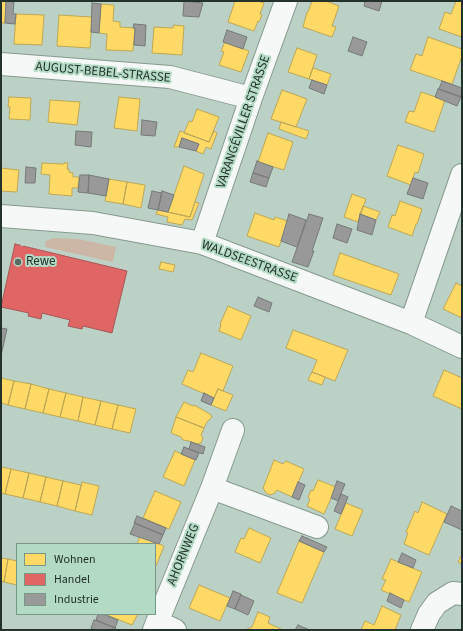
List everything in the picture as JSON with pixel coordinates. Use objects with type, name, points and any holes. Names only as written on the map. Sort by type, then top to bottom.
[{"type":"street","name":"VARANGÉVILLER STRASSE","points":[[202,243],[251,98],[286,1]]},
{"type":"street","name":"AUGUST-BEBEL-STRASSE","points":[[1,64],[170,77],[251,98]]},
{"type":"street","points":[[411,323],[462,175]]},
{"type":"street","name":"WALDSEESTRASSE","points":[[1,216],[17,216],[93,223],[202,243],[411,323],[459,346]]},
{"type":"street","name":"AHORNWEG","points":[[162,627],[233,430]]},
{"type":"street","points":[[212,488],[317,526]]},
{"type":"street","points":[[422,630],[429,614],[437,603],[453,593],[462,594]]},
{"type":"path","points":[[22,246],[21,244],[148,273]]},
{"type":"path","points":[[132,353],[138,333]]},
{"type":"path","points":[[459,346],[443,361],[390,478],[462,509]]},
{"type":"path","points":[[1,412],[108,438]]},
{"type":"path","points":[[1,502],[71,519]]},
{"type":"path","points":[[1,593],[16,597]]},
{"type":"shaded area","points":[[53,238],[78,239],[116,247],[113,262],[45,247],[46,241]]},
{"type":"building: Wohnen","points":[[1,1],[6,1],[5,23],[1,23]]},
{"type":"building: Wohnen","points":[[235,1],[258,1],[264,3],[260,14],[262,15],[254,31],[228,22]]},
{"type":"building: Wohnen","points":[[312,1],[326,1],[339,6],[332,26],[336,27],[332,37],[303,27]]},
{"type":"building: Wohnen","points":[[456,1],[462,1],[462,37],[439,29],[445,12],[451,14]]},
{"type":"building: Wohnen","points":[[101,4],[114,5],[113,21],[120,22],[120,27],[135,28],[133,51],[106,50],[107,34],[99,33]]},
{"type":"building: Wohnen","points":[[16,14],[44,15],[42,45],[14,44]]},
{"type":"building: Wohnen","points":[[59,15],[92,18],[90,48],[57,46]]},
{"type":"building: Wohnen","points":[[174,25],[184,26],[182,55],[152,53],[154,27],[173,28]]},
{"type":"building: Wohnen","points":[[428,37],[462,49],[462,56],[452,84],[410,70],[416,54],[422,56]]},
{"type":"building: Wohnen","points":[[225,42],[249,51],[241,72],[219,65],[224,52],[221,51]]},
{"type":"building: Wohnen","points":[[297,48],[317,55],[309,79],[288,72]]},
{"type":"building: Wohnen","points":[[313,68],[331,74],[327,85],[309,79]]},
{"type":"building: Wohnen","points":[[282,90],[307,99],[296,127],[271,119]]},
{"type":"building: Wohnen","points":[[421,92],[445,100],[434,132],[405,122],[409,111],[414,112]]},
{"type":"building: Wohnen","points":[[9,97],[31,98],[30,120],[9,119]]},
{"type":"building: Wohnen","points":[[119,97],[140,99],[137,131],[114,128]]},
{"type":"building: Wohnen","points":[[50,100],[80,102],[77,125],[48,122]]},
{"type":"building: Wohnen","points":[[197,109],[219,117],[209,142],[184,133],[189,121],[192,122]]},
{"type":"building: Wohnen","points":[[281,122],[309,131],[306,139],[279,129]]},
{"type":"building: Wohnen","points":[[180,131],[209,142],[214,131],[217,133],[211,149],[206,147],[203,154],[196,151],[199,144],[182,138],[179,147],[174,147]]},
{"type":"building: Wohnen","points":[[268,133],[293,142],[284,170],[258,162]]},
{"type":"building: Wohnen","points":[[398,145],[424,154],[418,173],[415,172],[411,185],[387,176]]},
{"type":"building: Wohnen","points":[[42,163],[68,163],[67,169],[69,169],[69,172],[73,173],[73,177],[79,177],[78,188],[72,188],[72,196],[49,194],[50,175],[41,174]]},
{"type":"building: Wohnen","points":[[184,166],[204,174],[190,217],[168,212]]},
{"type":"building: Wohnen","points":[[1,168],[19,170],[17,192],[1,191]]},
{"type":"building: Wohnen","points":[[109,179],[127,182],[123,204],[105,201]]},
{"type":"building: Wohnen","points":[[127,182],[145,185],[141,208],[123,204]]},
{"type":"building: Wohnen","points":[[352,194],[366,199],[358,222],[344,217]]},
{"type":"building: Wohnen","points":[[400,201],[422,209],[412,236],[388,227],[392,215],[395,216]]},
{"type":"building: Wohnen","points":[[195,202],[199,203],[192,220],[185,219],[182,225],[167,222],[168,217],[156,214],[158,210],[190,217]]},
{"type":"building: Wohnen","points":[[363,206],[380,212],[376,220],[360,214]]},
{"type":"building: Wohnen","points":[[255,213],[274,220],[275,217],[288,221],[279,247],[247,236]]},
{"type":"building: Wohnen","points":[[340,253],[399,274],[391,295],[333,275]]},
{"type":"building: Wohnen","points":[[161,262],[175,265],[173,272],[159,269]]},
{"type":"building: Wohnen","points":[[456,283],[462,286],[462,318],[443,309]]},
{"type":"building: Wohnen","points":[[228,306],[251,316],[241,340],[219,331],[220,324]]},
{"type":"building: Wohnen","points":[[293,330],[348,350],[335,381],[312,372],[317,360],[286,348]]},
{"type":"building: Wohnen","points":[[201,353],[233,366],[223,391],[218,389],[214,398],[182,384],[188,370],[193,372]]},
{"type":"building: Wohnen","points":[[444,370],[462,378],[462,409],[433,396]]},
{"type":"building: Wohnen","points":[[312,372],[325,377],[322,385],[308,380]]},
{"type":"building: Wohnen","points":[[1,378],[14,381],[8,405],[1,403]]},
{"type":"building: Wohnen","points":[[14,381],[31,384],[25,409],[8,405]]},
{"type":"building: Wohnen","points":[[31,384],[49,389],[43,413],[25,409]]},
{"type":"building: Wohnen","points":[[49,389],[66,393],[60,417],[43,413]]},
{"type":"building: Wohnen","points":[[218,389],[233,395],[226,411],[211,405]]},
{"type":"building: Wohnen","points":[[66,393],[83,397],[78,421],[60,417]]},
{"type":"building: Wohnen","points":[[83,397],[101,401],[95,425],[78,421]]},
{"type":"building: Wohnen","points":[[101,401],[118,405],[112,429],[95,425]]},
{"type":"building: Wohnen","points":[[184,402],[193,406],[194,405],[210,414],[212,417],[204,428],[176,417]]},
{"type":"building: Wohnen","points":[[118,405],[136,409],[130,433],[112,429]]},
{"type":"building: Wohnen","points":[[176,417],[204,428],[201,435],[203,438],[201,443],[197,444],[183,440],[181,437],[171,433]]},
{"type":"building: Wohnen","points":[[175,451],[195,460],[184,486],[163,477]]},
{"type":"building: Wohnen","points":[[274,460],[283,464],[286,461],[304,469],[292,497],[277,490],[275,493],[270,495],[266,493],[263,488]]},
{"type":"building: Wohnen","points":[[1,467],[11,469],[5,494],[1,493]]},
{"type":"building: Wohnen","points":[[11,469],[29,473],[23,498],[5,494]]},
{"type":"building: Wohnen","points":[[29,473],[46,477],[40,502],[23,498]]},
{"type":"building: Wohnen","points":[[46,477],[63,481],[57,506],[40,502]]},
{"type":"building: Wohnen","points":[[318,480],[336,487],[324,514],[307,506],[310,499],[308,497],[311,490],[313,491]]},
{"type":"building: Wohnen","points":[[63,481],[81,485],[75,511],[57,506]]},
{"type":"building: Wohnen","points":[[82,482],[99,486],[92,515],[75,511]]},
{"type":"building: Wohnen","points":[[155,491],[181,502],[169,529],[143,518]]},
{"type":"building: Wohnen","points":[[422,502],[447,514],[429,555],[404,544],[408,533],[406,532],[415,511],[418,513]]},
{"type":"building: Wohnen","points":[[346,503],[363,510],[352,536],[335,529]]},
{"type":"building: Wohnen","points":[[249,528],[271,538],[260,563],[235,552],[241,538],[244,539]]},
{"type":"building: Wohnen","points":[[140,536],[164,546],[156,566],[156,543],[137,543]]},
{"type":"building: Wohnen","points":[[299,541],[324,552],[302,603],[277,593]]},
{"type":"building: Wohnen","points":[[462,554],[462,564],[458,562]]},
{"type":"building: Wohnen","points":[[1,558],[8,559],[4,582],[1,581]]},
{"type":"building: Wohnen","points":[[8,559],[16,561],[16,585],[4,582]]},
{"type":"building: Wohnen","points":[[391,559],[422,572],[409,602],[381,590],[386,580],[382,579]]},
{"type":"building: Wohnen","points":[[199,585],[230,598],[220,621],[189,608]]},
{"type":"building: Wohnen","points":[[382,606],[401,615],[395,630],[361,630],[365,621],[374,625]]},
{"type":"building: Wohnen","points":[[258,612],[270,617],[268,623],[283,630],[245,630],[252,627]]},
{"type":"building: Wohnen","points":[[110,615],[137,615],[132,625]]},
{"type":"building: Handel","points":[[15,244],[127,271],[112,333],[83,326],[82,329],[68,326],[70,320],[42,313],[41,319],[28,316],[29,313],[1,307]]},
{"type":"building: Industrie","points":[[6,1],[14,2],[13,14],[16,14],[15,24],[5,23]]},
{"type":"building: Industrie","points":[[184,1],[203,3],[199,17],[183,16]]},
{"type":"building: Industrie","points":[[365,1],[382,1],[379,11],[364,6]]},
{"type":"building: Industrie","points":[[92,3],[101,4],[99,33],[91,32]]},
{"type":"building: Industrie","points":[[134,24],[146,25],[145,46],[134,45]]},
{"type":"building: Industrie","points":[[227,30],[247,37],[243,49],[223,42]]},
{"type":"building: Industrie","points":[[353,37],[367,42],[362,56],[348,51]]},
{"type":"building: Industrie","points":[[312,80],[327,85],[324,94],[309,88]]},
{"type":"building: Industrie","points":[[442,81],[462,88],[461,97],[439,89]]},
{"type":"building: Industrie","points":[[438,89],[461,97],[457,106],[435,97]]},
{"type":"building: Industrie","points":[[142,120],[157,122],[155,136],[141,135]]},
{"type":"building: Industrie","points":[[76,131],[92,132],[91,147],[75,145]]},
{"type":"building: Industrie","points":[[182,138],[199,144],[196,151],[179,147]]},
{"type":"building: Industrie","points":[[257,161],[273,167],[269,178],[253,173]]},
{"type":"building: Industrie","points":[[26,167],[36,168],[35,183],[25,183]]},
{"type":"building: Industrie","points":[[253,173],[269,178],[266,187],[250,182]]},
{"type":"building: Industrie","points":[[80,175],[89,175],[88,193],[78,192]]},
{"type":"building: Industrie","points":[[89,175],[109,179],[106,196],[88,193]]},
{"type":"building: Industrie","points":[[413,178],[428,183],[423,199],[407,194]]},
{"type":"building: Industrie","points":[[152,191],[162,193],[158,210],[148,208]]},
{"type":"building: Industrie","points":[[162,191],[174,195],[168,212],[158,210]]},
{"type":"building: Industrie","points":[[289,214],[306,220],[297,247],[281,241]]},
{"type":"building: Industrie","points":[[309,214],[323,218],[308,267],[292,262]]},
{"type":"building: Industrie","points":[[360,214],[376,220],[372,235],[357,230]]},
{"type":"building: Industrie","points":[[337,224],[352,229],[347,243],[333,238]]},
{"type":"building: Industrie","points":[[258,297],[272,303],[269,312],[254,306]]},
{"type":"building: Industrie","points":[[1,328],[7,329],[1,356]]},
{"type":"building: Industrie","points":[[204,393],[214,398],[211,405],[201,401]]},
{"type":"building: Industrie","points":[[191,442],[205,447],[203,454],[189,449]]},
{"type":"building: Industrie","points":[[184,447],[199,453],[196,460],[181,454]]},
{"type":"building: Industrie","points":[[337,481],[345,484],[338,501],[331,498]]},
{"type":"building: Industrie","points":[[298,482],[305,485],[299,500],[292,497]]},
{"type":"building: Industrie","points":[[341,494],[348,497],[341,514],[334,511]]},
{"type":"building: Industrie","points":[[451,506],[462,511],[462,530],[444,522]]},
{"type":"building: Industrie","points":[[137,516],[166,528],[163,535],[134,523]]},
{"type":"building: Industrie","points":[[135,523],[163,535],[159,544],[130,534]]},
{"type":"building: Industrie","points":[[302,536],[327,547],[324,552],[299,541]]},
{"type":"building: Industrie","points":[[402,553],[416,560],[413,568],[398,562]]},
{"type":"building: Industrie","points":[[233,591],[241,594],[235,609],[227,606]]},
{"type":"building: Industrie","points":[[390,593],[404,600],[401,608],[387,601]]},
{"type":"building: Industrie","points":[[241,595],[254,601],[248,615],[235,609]]},
{"type":"building: Industrie","points":[[98,615],[106,615],[118,620],[115,628],[96,620]]},
{"type":"building: Industrie","points":[[94,620],[116,628],[115,630],[95,630],[91,628]]},
{"type":"building: Industrie","points":[[298,625],[310,630],[295,630]]},
{"type":"place","name":"Rewe","points":[[18,262]]}]
